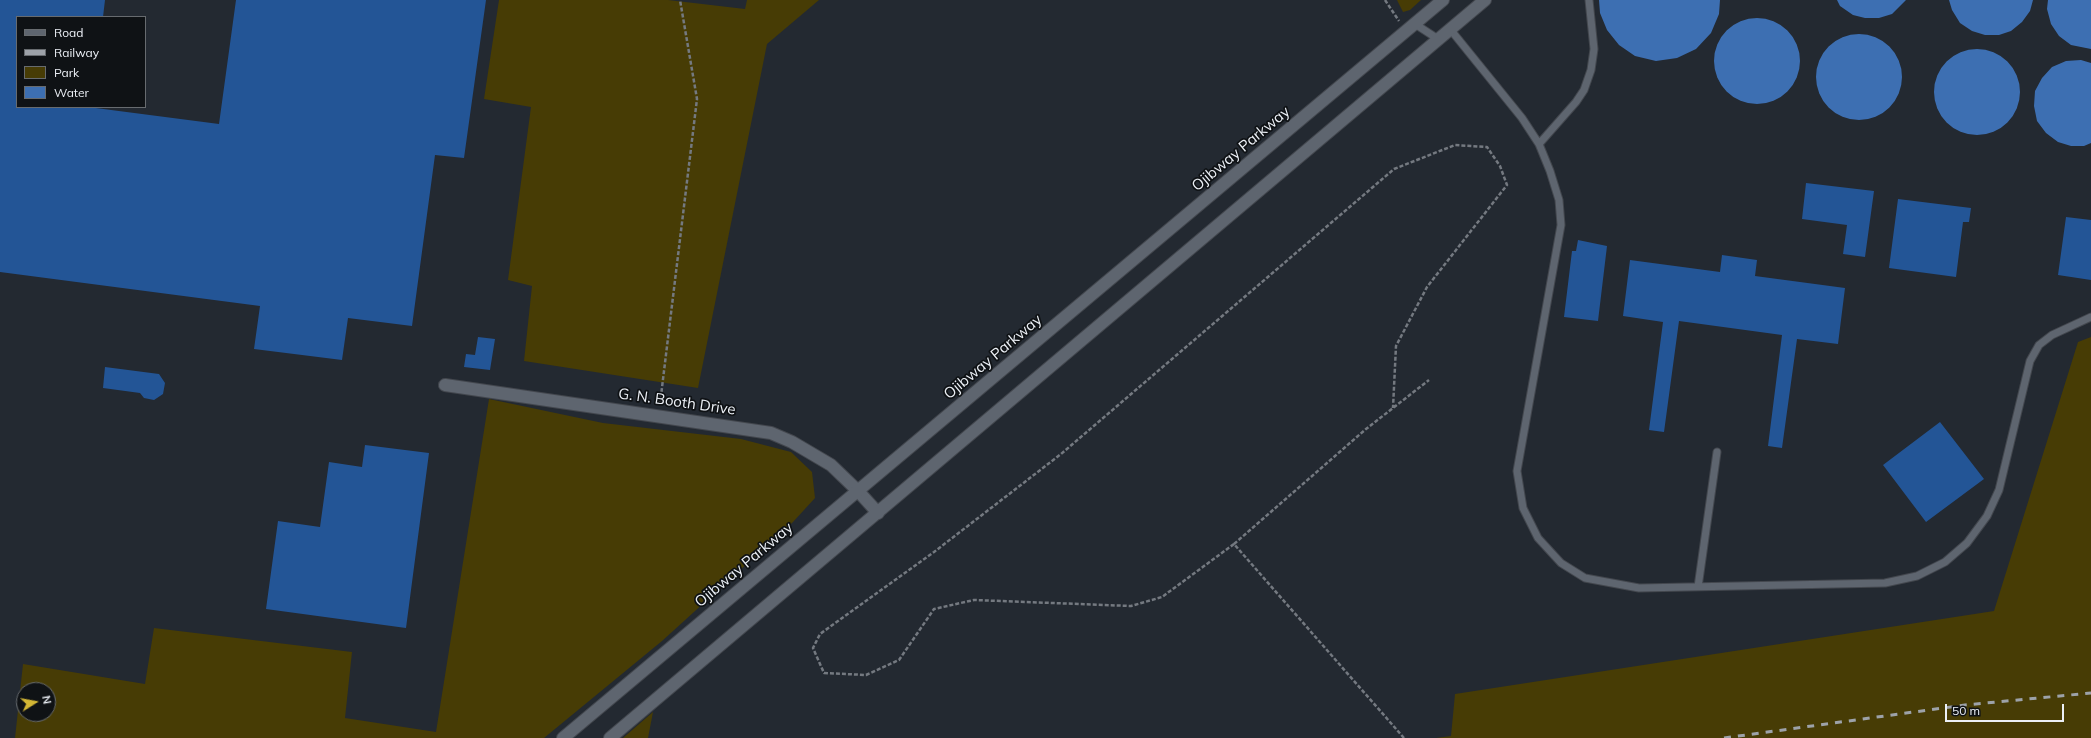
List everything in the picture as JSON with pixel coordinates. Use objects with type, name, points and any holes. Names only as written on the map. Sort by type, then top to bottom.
[{"type":"main road","name":"Ojibway Parkway","points":[[563,738],[1443,0]]},
{"type":"main road","points":[[610,738],[1485,0]]},
{"type":"main road","name":"G. N. Booth Drive","points":[[445,385],[771,433],[812,453],[831,466],[858,491],[878,513]]},
{"type":"lane","points":[[1539,144],[1576,102],[1584,90],[1591,70],[1594,49],[1589,0]]},
{"type":"lane","points":[[1410,27],[1438,39]]},
{"type":"lane","points":[[1450,29],[1522,118],[1539,144],[1550,171],[1559,200],[1561,225],[1517,471],[1523,508],[1538,538],[1561,563],[1585,578],[1639,588],[1885,582],[1917,576],[1945,562],[1967,543],[1987,516],[1999,490],[2030,361],[2036,350],[2039,345],[2052,335],[2091,317]]},
{"type":"lane","points":[[1698,587],[1717,452]]},
{"type":"path","points":[[658,416],[697,99],[680,0]]},
{"type":"path","points":[[1385,0],[1410,27]]},
{"type":"path","points":[[1393,408],[1396,346],[1426,287],[1507,185],[1500,166],[1487,147],[1455,145],[1394,169],[1061,454],[934,552],[820,634],[813,648],[824,672],[866,675],[899,660],[934,609],[974,600],[1131,606],[1162,597],[1234,544],[1366,429],[1393,408],[1429,380]]},
{"type":"path","points":[[1234,544],[1404,738]]},
{"type":"green space","points":[[499,0],[668,0],[745,9],[747,0],[819,0],[767,44],[698,388],[524,361],[532,286],[508,280],[531,107],[484,99]]},
{"type":"green space","points":[[1397,0],[1421,0],[1410,10],[1403,12]]},
{"type":"green space","points":[[2091,337],[2091,738],[1436,738],[1451,736],[1455,694],[1994,611],[2078,342]]},
{"type":"green space","points":[[489,399],[603,423],[741,439],[791,452],[812,472],[815,498],[793,522],[662,641],[544,738],[15,738],[17,722],[56,722],[56,682],[21,682],[23,664],[145,684],[154,628],[352,652],[345,718],[436,732]]},
{"type":"green space","points":[[653,712],[648,738],[623,738]]},
{"type":"water","points":[[1599,0],[1720,0],[1719,14],[1711,33],[1696,49],[1677,58],[1656,61],[1635,56],[1619,45],[1607,30],[1600,13]]},
{"type":"water","points":[[1837,0],[1906,0],[1892,14],[1879,18],[1865,18],[1853,15],[1840,6]]},
{"type":"water","points":[[1949,0],[2033,0],[2030,11],[2022,22],[2011,31],[1999,35],[1985,35],[1972,31],[1960,23],[1952,10]]},
{"type":"water","points":[[2048,0],[2091,0],[2091,49],[2071,45],[2059,36],[2051,24],[2047,9]]},
{"type":"water","points":[[1757,18],[1765,19],[1781,25],[1793,37],[1799,53],[1799,69],[1793,85],[1781,97],[1765,103],[1757,104],[1749,103],[1733,97],[1721,85],[1715,69],[1714,61],[1715,53],[1721,37],[1733,25],[1749,19]]},
{"type":"water","points":[[1859,34],[1867,35],[1883,41],[1895,53],[1901,69],[1901,85],[1895,101],[1883,113],[1867,119],[1859,120],[1851,119],[1835,113],[1823,101],[1817,85],[1816,77],[1817,69],[1823,53],[1835,41],[1851,35]]},
{"type":"water","points":[[1977,49],[1985,50],[2001,56],[2013,68],[2019,84],[2019,100],[2013,116],[2001,128],[1985,134],[1977,135],[1969,134],[1953,128],[1941,116],[1935,100],[1934,92],[1935,84],[1941,68],[1953,56],[1969,50]]},
{"type":"water","points":[[2081,60],[2091,63],[2091,143],[2084,146],[2071,146],[2058,142],[2046,133],[2037,121],[2034,106],[2035,91],[2042,78],[2052,67],[2066,61]]},
{"type":"building","points":[[0,0],[105,0],[103,16],[16,16],[16,108],[96,108],[219,124],[236,0],[486,0],[464,158],[435,155],[412,326],[348,318],[342,360],[254,349],[260,306],[0,272]]},
{"type":"building","points":[[1806,183],[1874,191],[1865,257],[1843,254],[1847,225],[1802,219]]},
{"type":"building","points":[[1898,199],[1971,208],[1969,222],[1963,222],[1956,277],[1889,268]]},
{"type":"building","points":[[2066,217],[2091,220],[2091,280],[2058,275]]},
{"type":"building","points":[[1578,240],[1607,246],[1598,321],[1564,317],[1572,251],[1576,251]]},
{"type":"building","points":[[1722,255],[1757,260],[1755,276],[1845,288],[1838,344],[1797,339],[1782,448],[1768,446],[1782,335],[1679,321],[1664,432],[1649,430],[1663,322],[1623,316],[1630,260],[1720,272]]},
{"type":"building","points":[[478,337],[495,339],[490,370],[464,367],[466,354],[475,355]]},
{"type":"building","points":[[105,367],[159,374],[165,383],[163,394],[154,400],[144,398],[140,393],[103,388]]},
{"type":"building","points":[[1940,422],[1984,479],[1926,522],[1883,465]]},
{"type":"building","points":[[365,445],[429,453],[406,628],[266,609],[278,521],[320,527],[329,462],[362,467]]},
{"type":"railway","points":[[1724,738],[1965,705],[2091,693]]}]
